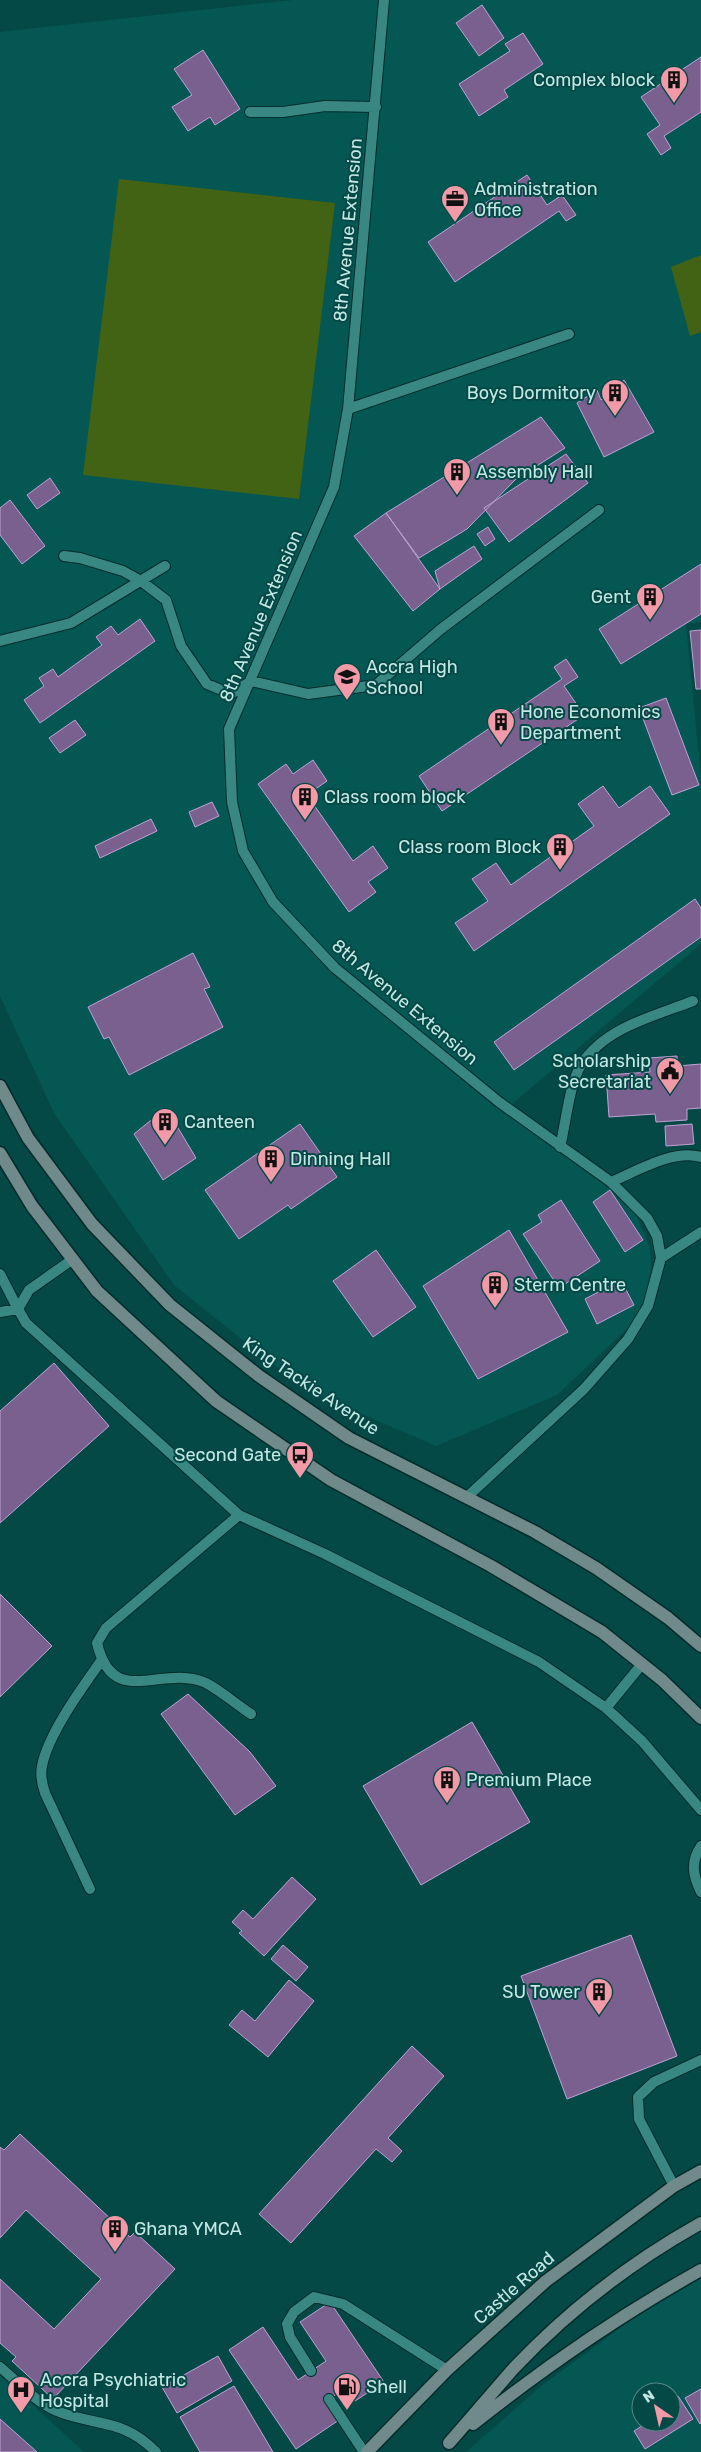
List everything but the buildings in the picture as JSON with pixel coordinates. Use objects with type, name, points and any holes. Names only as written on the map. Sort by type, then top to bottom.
[{"type":"main road","name":"King Tackie Avenue","points":[[0,1086],[28,1138],[92,1224],[170,1305],[259,1376],[349,1438],[535,1532],[596,1568],[668,1618],[701,1646]]},
{"type":"main road","points":[[0,1153],[32,1206],[98,1291],[216,1401],[331,1480],[499,1571],[602,1632],[662,1680],[701,1718]]},
{"type":"main road","name":"Castle Road","points":[[365,2452],[447,2370],[546,2281],[674,2186],[701,2170]]},
{"type":"main road","points":[[445,2448],[515,2367],[579,2308],[652,2253],[701,2223]]},
{"type":"main road","points":[[445,2448],[547,2367],[655,2295],[701,2270]]},
{"type":"lane","name":"8th Avenue Extension","points":[[384,0],[348,410],[334,487],[229,729],[232,802],[243,851],[273,902],[336,968],[500,1102],[560,1147],[612,1182],[647,1218],[657,1236],[661,1258],[648,1306],[628,1339],[584,1389],[466,1498]]},
{"type":"lane","points":[[250,112],[283,112],[325,106],[376,107]]},
{"type":"lane","points":[[348,410],[568,334]]},
{"type":"lane","points":[[64,556],[80,558],[123,571],[141,581],[166,600],[181,646],[207,684],[231,694],[251,681],[308,694],[376,684],[441,629],[599,510]]},
{"type":"lane","points":[[0,641],[71,623],[165,566]]},
{"type":"lane","points":[[560,1147],[575,1081],[581,1065],[591,1054],[622,1028],[693,1002]]},
{"type":"lane","points":[[612,1182],[678,1156],[692,1155],[701,1157]]},
{"type":"lane","points":[[661,1258],[701,1232]]},
{"type":"lane","points":[[18,1309],[29,1290],[73,1259]]},
{"type":"lane","points":[[0,1274],[26,1323],[239,1515],[325,1554],[539,1662],[606,1708],[642,1741],[701,1810]]},
{"type":"lane","points":[[0,1312],[18,1309]]},
{"type":"lane","points":[[239,1515],[106,1628],[97,1643],[101,1660],[115,1678],[124,1681],[171,1677],[205,1683],[251,1714]]},
{"type":"lane","points":[[90,1889],[45,1793],[41,1778],[42,1765],[49,1746],[76,1697],[101,1660]]},
{"type":"lane","points":[[606,1708],[642,1664]]},
{"type":"lane","points":[[701,1846],[696,1853],[693,1871],[701,1892]]},
{"type":"lane","points":[[674,2186],[639,2119],[638,2097],[654,2082],[701,2060]]},
{"type":"lane","points":[[311,2371],[290,2337],[287,2324],[294,2312],[314,2297],[343,2304],[447,2370]]},
{"type":"lane","points":[[0,2367],[44,2405],[61,2413],[118,2426],[141,2437],[156,2452]]},
{"type":"lane","points":[[329,2399],[365,2452]]},
{"type":"shaded area","name":"Accra High School","points":[[293,0],[701,0],[701,622],[686,624],[701,779],[701,944],[506,1109],[628,1194],[650,1249],[653,1304],[557,1395],[436,1446],[304,1389],[174,1285],[54,1113],[0,996],[0,32]]},
{"type":"shaded area","points":[[701,2278],[701,2452],[466,2452],[540,2387],[665,2295]]},
{"type":"shaded area","name":"Accra Psychiatric Hospital","points":[[0,2375],[84,2452],[0,2452]]},
{"type":"green space","points":[[119,179],[335,203],[299,499],[83,475]]},
{"type":"green space","points":[[701,255],[701,332],[690,336],[671,267]]},
{"type":"place","name":"Complex block","points":[[674,104]]},
{"type":"place","name":"Administration Office","points":[[455,223]]},
{"type":"place","name":"Boys Dormitory","points":[[615,417]]},
{"type":"place","name":"Assembly Hall","points":[[457,496]]},
{"type":"place","name":"Gent","points":[[650,621]]},
{"type":"place","name":"Accra High School","points":[[347,701]]},
{"type":"place","name":"Hone Economics Department","points":[[501,746]]},
{"type":"place","name":"Class room block","points":[[305,821]]},
{"type":"place","name":"Class room Block","points":[[560,871]]},
{"type":"place","name":"Scholarship Secretariat","points":[[670,1095]]},
{"type":"place","name":"Canteen","points":[[165,1146]]},
{"type":"place","name":"Dinning Hall","points":[[271,1183]]},
{"type":"place","name":"Sterm Centre","points":[[495,1309]]},
{"type":"place","name":"Second Gate","points":[[300,1479]]},
{"type":"place","name":"Premium Place","points":[[447,1804]]},
{"type":"place","name":"SU Tower","points":[[599,2016]]},
{"type":"place","name":"Ghana YMCA","points":[[115,2253]]},
{"type":"place","name":"Shell","points":[[347,2411]]},
{"type":"place","name":"Accra Psychiatric Hospital","points":[[21,2414]]}]
